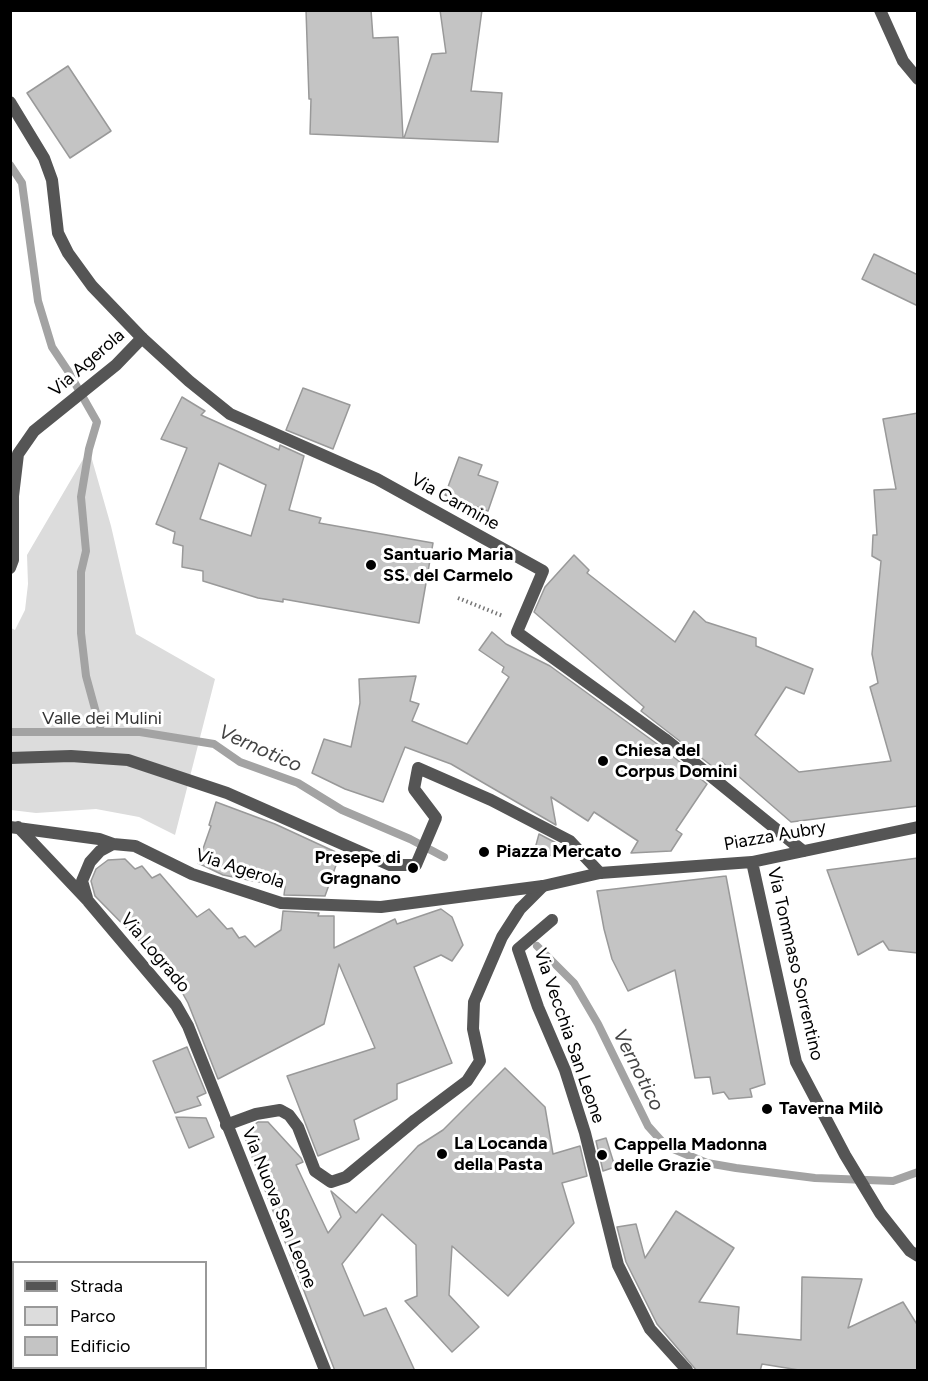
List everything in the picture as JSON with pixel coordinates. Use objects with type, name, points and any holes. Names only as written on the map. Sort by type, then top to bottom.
[{"type":"street","points":[[880,10],[903,62],[918,79]]},
{"type":"street","name":"Via Agerola","points":[[10,102],[44,158],[52,180],[58,233],[68,253],[92,286],[142,338],[116,365],[34,431],[18,454],[13,496],[13,560],[10,568]]},
{"type":"street","name":"Via Carmine","points":[[142,338],[189,381],[230,414],[377,479],[543,571],[521,622]]},
{"type":"street","points":[[521,622],[517,632],[665,740],[803,851]]},
{"type":"street","points":[[10,758],[71,756],[128,760],[227,793],[390,865],[416,865],[436,818],[414,789],[418,768],[491,800],[570,841],[600,873]]},
{"type":"street","name":"Piazza Aubry","points":[[600,873],[752,862],[918,826]]},
{"type":"street","name":"Via Agerola","points":[[14,827],[135,846],[192,874],[281,903],[381,907],[543,886]]},
{"type":"street","name":"Via Logrado","points":[[14,827],[88,901],[176,1005],[188,1026],[226,1125]]},
{"type":"street","points":[[88,901],[82,881],[90,862],[100,851],[113,844]]},
{"type":"street","name":"Via Tommaso Sorrentino","points":[[752,862],[796,1062],[845,1155],[880,1213],[910,1251],[918,1256]]},
{"type":"street","points":[[543,886],[600,873]]},
{"type":"street","name":"Via Nuova San Leone","points":[[325,1371],[226,1125],[256,1114],[280,1110],[289,1115],[298,1127],[315,1172],[331,1182],[346,1177],[467,1081],[480,1061],[473,1029],[474,1002],[481,983],[502,937],[520,909],[543,886]]},
{"type":"street","name":"Via Vecchia San Leone","points":[[552,920],[518,949],[538,1007],[568,1081],[585,1133],[618,1265],[650,1329],[687,1371]]},
{"type":"path","points":[[458,598],[521,622]]},
{"type":"green space","name":"Valle dei Mulini","points":[[89,449],[111,526],[136,634],[215,679],[175,835],[139,817],[96,809],[36,813],[11,810],[11,628],[15,630],[25,610],[28,584],[27,555]]},
{"type":"building","points":[[306,10],[371,10],[373,38],[398,37],[403,138],[310,134],[311,99],[309,99]]},
{"type":"building","points":[[440,10],[482,10],[471,91],[502,93],[498,142],[404,138],[432,54],[446,53]]},
{"type":"building","points":[[68,66],[111,131],[70,158],[27,93]]},
{"type":"building","points":[[874,254],[918,275],[918,306],[862,279]]},
{"type":"building","points":[[303,388],[350,405],[333,449],[286,430]]},
{"type":"building","points":[[182,397],[205,411],[201,415],[279,450],[280,445],[304,456],[289,510],[321,518],[319,523],[433,543],[419,623],[283,599],[283,602],[258,598],[203,581],[203,571],[182,567],[183,546],[173,543],[175,532],[156,524],[187,448],[161,439]],"holes":[[[219,463],[266,485],[251,536],[200,519]]]},
{"type":"building","points":[[918,413],[918,806],[791,822],[722,762],[717,770],[641,711],[644,707],[534,612],[545,587],[574,555],[589,570],[587,573],[675,642],[694,611],[706,622],[756,638],[756,646],[813,669],[804,694],[786,687],[755,735],[799,772],[891,761],[870,687],[878,683],[872,654],[881,561],[872,556],[873,535],[877,535],[874,490],[896,489],[883,419]]},
{"type":"building","points":[[459,457],[482,465],[478,475],[498,482],[488,511],[445,495]]},
{"type":"building","points":[[492,632],[506,644],[550,666],[660,746],[707,784],[676,830],[682,834],[671,851],[631,853],[638,841],[594,812],[588,821],[551,797],[556,825],[451,764],[405,747],[383,802],[345,789],[312,773],[324,739],[351,747],[360,703],[359,679],[416,676],[410,701],[419,704],[412,721],[467,744],[509,677],[502,672],[504,667],[479,650]]},
{"type":"building","points":[[216,802],[275,824],[340,854],[325,896],[284,895],[285,887],[223,875],[198,863],[211,826],[209,825]]},
{"type":"building","points":[[539,834],[560,845],[562,855],[533,856]]},
{"type":"building","points":[[918,858],[918,953],[889,950],[883,941],[858,955],[827,870]]},
{"type":"building","points":[[125,859],[135,869],[142,866],[152,878],[160,874],[197,917],[209,909],[227,929],[232,928],[239,938],[245,936],[255,947],[281,930],[283,911],[334,916],[334,948],[395,919],[397,924],[441,909],[452,917],[463,945],[452,961],[441,955],[414,967],[452,1063],[397,1084],[397,1099],[354,1120],[359,1139],[318,1156],[287,1076],[375,1048],[339,964],[324,1024],[218,1079],[188,1003],[178,985],[159,961],[95,896],[91,881],[96,869],[108,860]]},
{"type":"building","points":[[726,876],[765,1084],[750,1089],[752,1097],[729,1099],[724,1092],[713,1094],[710,1077],[695,1078],[675,970],[628,991],[612,959],[597,891]]},
{"type":"building","points":[[187,1047],[206,1093],[197,1097],[201,1105],[175,1113],[153,1061]]},
{"type":"building","points":[[505,1068],[545,1107],[553,1154],[580,1146],[587,1176],[562,1183],[574,1223],[508,1296],[452,1246],[449,1295],[479,1327],[452,1352],[405,1301],[417,1296],[416,1245],[382,1214],[342,1264],[364,1316],[386,1308],[415,1371],[335,1371],[246,1141],[249,1128],[258,1122],[268,1122],[301,1158],[303,1162],[296,1165],[328,1233],[341,1217],[331,1191],[356,1213],[418,1146],[443,1130]]},
{"type":"building","points":[[176,1117],[206,1118],[214,1137],[189,1148]]},
{"type":"building","name":"Cappella Madonna delle Grazie","points":[[606,1138],[615,1167],[603,1171],[596,1141]]},
{"type":"building","points":[[676,1211],[734,1248],[699,1302],[739,1307],[737,1334],[801,1340],[802,1277],[862,1279],[848,1328],[903,1302],[918,1326],[918,1371],[805,1371],[762,1364],[760,1371],[697,1371],[657,1324],[626,1262],[617,1227],[636,1224],[645,1258]]},
{"type":"waterway","points":[[10,165],[22,183],[38,301],[52,347],[97,422],[89,449],[81,497],[86,551],[81,572],[81,633],[86,676],[101,731]]},
{"type":"waterway","name":"Vernotico","points":[[10,732],[140,732],[214,744],[240,762],[298,783],[342,810],[410,839],[444,857]]},
{"type":"waterway","name":"Vernotico","points":[[537,946],[574,983],[598,1024],[648,1126],[666,1146],[707,1163],[815,1178],[893,1181],[918,1172]]},
{"type":"place","name":"Santuario Maria SS. del Carmelo","points":[[371,565]]},
{"type":"place","name":"Chiesa del Corpus Domini","points":[[603,761]]},
{"type":"place","name":"Piazza Mercato","points":[[484,852]]},
{"type":"place","name":"Presepe di Gragnano","points":[[413,868]]},
{"type":"place","name":"Taverna Milò","points":[[767,1109]]},
{"type":"place","name":"La Locanda della Pasta","points":[[442,1154]]},
{"type":"place","name":"Cappella Madonna delle Grazie","points":[[602,1155]]}]
